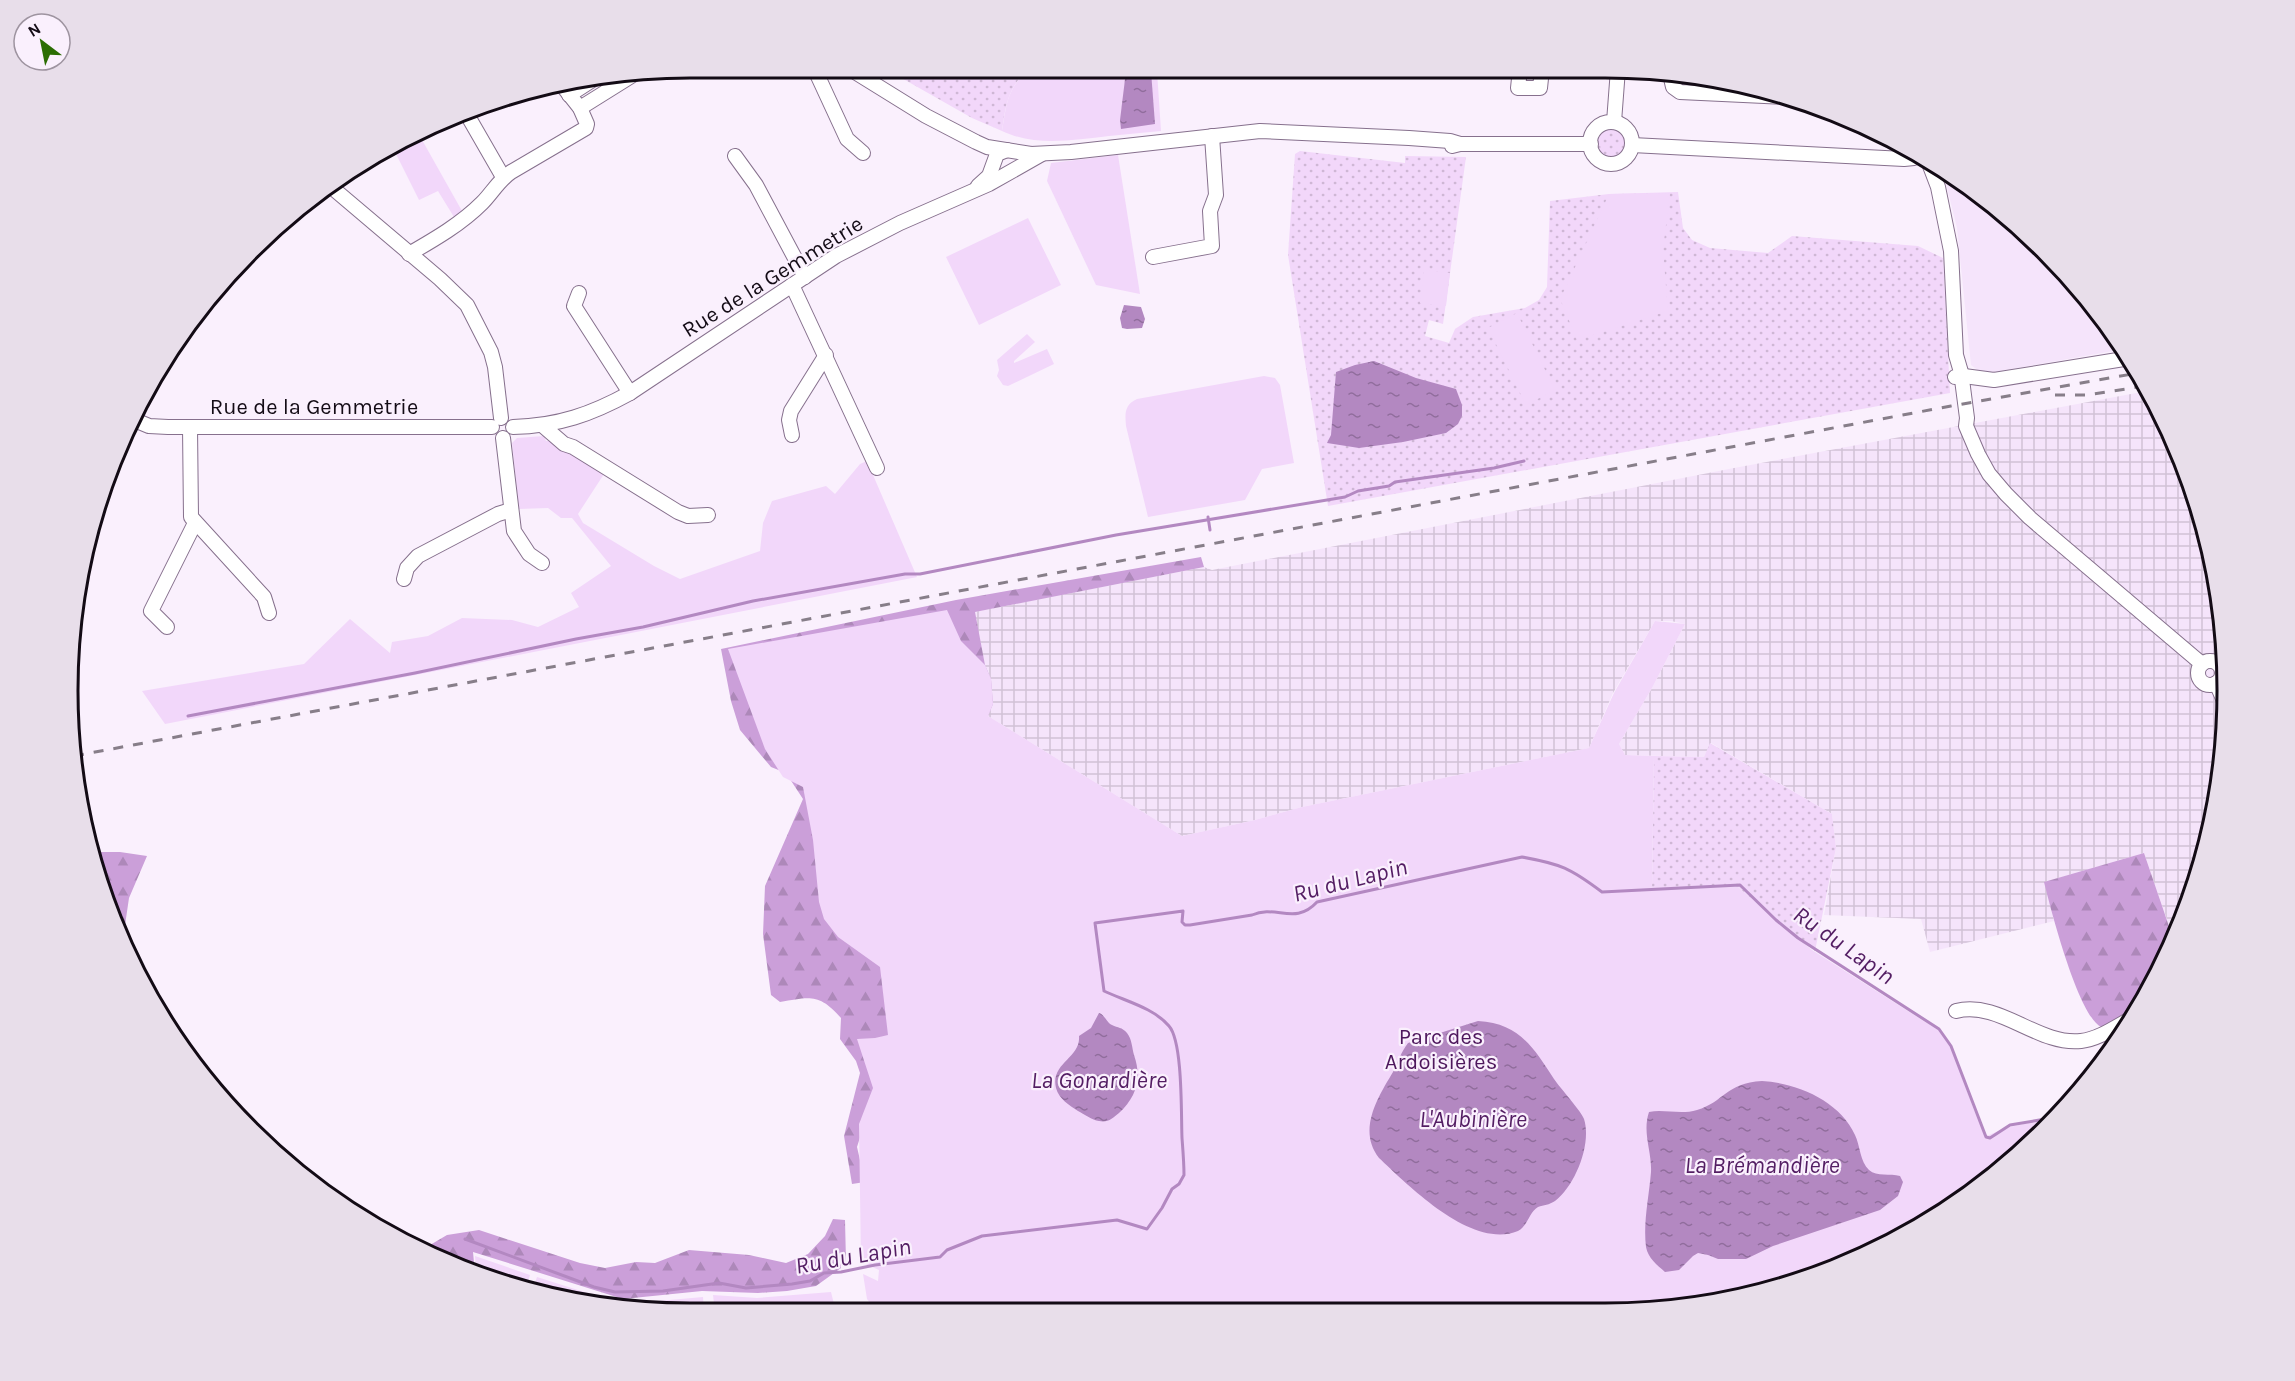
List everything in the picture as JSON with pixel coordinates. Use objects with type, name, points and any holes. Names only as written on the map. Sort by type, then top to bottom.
[{"type":"street","points":[[819,78],[847,138],[863,153]]},
{"type":"street","points":[[865,78],[926,116],[987,147],[1042,154],[1260,131],[1326,135],[1338,139],[1402,146],[1591,144]]},
{"type":"street","points":[[881,78],[1007,150],[1009,159],[1004,176]]},
{"type":"street","points":[[1519,78],[1518,88],[1540,88],[1541,78]]},
{"type":"street","points":[[1614,122],[1617,78]]},
{"type":"street","points":[[580,108],[622,82]]},
{"type":"street","points":[[1671,82],[1680,92],[1746,95]]},
{"type":"street","points":[[409,254],[441,236],[476,209],[503,177],[582,131],[587,124],[580,108],[567,91]]},
{"type":"street","points":[[470,120],[503,177]]},
{"type":"street","points":[[1614,122],[1627,129],[1632,145],[1625,159],[1611,164],[1597,158],[1591,144],[1596,128],[1614,122]]},
{"type":"street","points":[[1153,256],[1212,246],[1210,211],[1216,195],[1212,136]]},
{"type":"street","points":[[1632,145],[1907,158]]},
{"type":"street","points":[[987,147],[993,161]]},
{"type":"street","points":[[974,190],[988,176],[997,154],[1007,150]]},
{"type":"street","name":"Rue de la Gemmetrie","points":[[508,432],[569,420],[599,410],[630,393],[836,256],[888,228],[989,184],[1042,154]]},
{"type":"street","points":[[735,156],[756,185],[805,276]]},
{"type":"street","points":[[1934,174],[1951,252],[1957,359],[1954,364],[1967,418],[1966,426],[1984,467],[2030,518],[2202,664]]},
{"type":"street","points":[[336,191],[458,295],[476,320],[491,352],[495,367],[497,422],[510,421],[508,432],[514,531],[529,554],[542,562]]},
{"type":"street","points":[[792,285],[877,468]]},
{"type":"street","points":[[579,293],[574,306],[630,393]]},
{"type":"street","points":[[792,435],[789,420],[791,411],[826,355]]},
{"type":"street","points":[[1958,376],[1994,380],[2120,360]]},
{"type":"street","points":[[569,420],[569,436],[573,447]]},
{"type":"street","name":"Rue de la Gemmetrie","points":[[140,422],[148,426],[190,427],[497,422]]},
{"type":"street","points":[[542,424],[564,444],[573,447],[678,513],[688,516],[708,515]]},
{"type":"street","points":[[190,427],[191,517],[264,597],[269,613]]},
{"type":"street","points":[[404,579],[407,568],[418,556],[498,514],[512,510]]},
{"type":"street","points":[[166,627],[151,611],[195,523]]},
{"type":"street","points":[[2216,662],[2202,664],[2198,672],[2201,681],[2209,685],[2216,683]]},
{"type":"street","points":[[1956,1011],[1968,1008],[2002,1016],[2055,1039],[2073,1041],[2097,1036],[2117,1026]]},
{"type":"shaded area","points":[[1945,181],[2008,230],[2038,257],[2065,287],[2115,351],[1983,374],[1971,365],[1957,228]]},
{"type":"shaded area","points":[[2139,392],[2170,456],[2196,532],[2212,611],[2216,650],[2216,731],[2212,770],[2196,849],[2169,926],[2144,853],[2045,882],[2054,921],[1930,952],[1921,919],[1824,915],[1836,848],[1832,814],[1711,743],[1704,757],[1625,755],[1619,744],[1652,688],[1685,624],[1671,621],[1655,621],[1613,693],[1589,748],[1302,807],[1182,836],[988,716],[993,704],[991,679],[985,665],[974,612],[1204,567],[1212,570],[1734,468]]},
{"type":"green space","points":[[902,78],[1020,78],[1008,99],[1002,131],[972,118]]},
{"type":"green space","points":[[1157,78],[1161,131],[1055,141],[1015,136],[1002,131],[1011,92],[1019,79]]},
{"type":"green space","points":[[1612,128],[1623,132],[1627,143],[1623,154],[1612,158],[1601,154],[1597,143],[1601,132]]},
{"type":"green space","points":[[422,140],[462,211],[454,217],[438,191],[419,200],[396,154]]},
{"type":"green space","points":[[1300,151],[1405,163],[1405,156],[1466,157],[1443,324],[1429,320],[1425,336],[1449,343],[1455,329],[1473,317],[1525,308],[1539,300],[1547,287],[1550,201],[1609,194],[1678,192],[1683,228],[1692,240],[1710,248],[1768,253],[1792,236],[1918,246],[1943,258],[1950,393],[1328,506],[1288,255],[1295,154]]},
{"type":"green space","points":[[1118,155],[1140,294],[1096,285],[1047,181],[1051,163]]},
{"type":"green space","points":[[1670,193],[1663,249],[1668,311],[1577,340],[1561,301],[1562,295],[1609,194]]},
{"type":"green space","points":[[1028,218],[1061,285],[979,325],[946,257]]},
{"type":"green space","points":[[1424,270],[1450,273],[1446,306],[1420,303]]},
{"type":"green space","points":[[1517,313],[1555,390],[1526,405],[1488,328]]},
{"type":"green space","points":[[1027,334],[1035,342],[1014,363],[1047,349],[1054,364],[1008,386],[1003,385],[997,376],[999,370],[997,360]]},
{"type":"green space","points":[[1264,376],[1275,378],[1280,385],[1294,463],[1262,469],[1245,500],[1148,517],[1126,426],[1126,414],[1130,404],[1137,399]]},
{"type":"green space","points":[[544,436],[546,441],[552,441],[604,474],[578,514],[583,523],[680,579],[760,551],[763,523],[772,501],[826,486],[835,494],[860,464],[867,461],[917,577],[165,724],[142,691],[304,664],[350,619],[390,653],[392,642],[428,636],[462,618],[512,620],[538,627],[579,607],[571,593],[611,566],[572,518],[561,518],[548,508],[519,509],[512,443],[517,438]]},
{"type":"green space","points":[[1201,557],[1204,567],[975,612],[985,665],[991,679],[993,704],[857,1147],[865,1182],[852,1184],[844,1136],[860,1073],[856,1061],[840,1039],[841,1018],[820,1001],[807,998],[780,1002],[771,995],[763,934],[765,886],[803,799],[786,773],[771,767],[740,730],[731,701],[721,649],[956,600]]},
{"type":"green space","name":"Parc des Ardoisières","points":[[947,610],[961,641],[985,665],[991,679],[993,704],[988,716],[1182,836],[1302,807],[1589,748],[1614,693],[1655,621],[1685,624],[1652,688],[1619,744],[1625,755],[1654,756],[1652,888],[1738,887],[1812,950],[1941,1032],[1948,1040],[1974,1110],[1987,1136],[2005,1128],[2042,1120],[2008,1151],[1945,1200],[1875,1240],[1839,1256],[1763,1282],[1684,1298],[1604,1303],[870,1303],[867,1299],[863,1274],[878,1281],[879,1270],[861,1262],[859,1124],[873,1088],[857,1039],[888,1035],[880,967],[838,937],[824,919],[819,902],[813,840],[803,787],[783,777],[765,749],[728,649]]},
{"type":"green space","points":[[1710,743],[1832,814],[1836,848],[1815,951],[1782,926],[1738,887],[1652,889],[1654,756],[1704,757]]},
{"type":"green space","points":[[100,852],[147,856],[129,898],[125,925]]},
{"type":"green space","points":[[2144,853],[2169,927],[2135,997],[2122,1017],[2114,1023],[2101,1027],[2083,1003],[2066,960],[2044,882]]},
{"type":"green space","points":[[833,1219],[845,1220],[846,1262],[841,1263],[841,1268],[816,1286],[758,1293],[702,1291],[623,1299],[473,1252],[474,1263],[431,1245],[447,1235],[479,1230],[580,1263],[605,1268],[636,1262],[655,1263],[689,1250],[749,1255],[786,1263],[808,1254],[825,1236]]},
{"type":"green space","points":[[475,1256],[530,1275],[528,1281],[475,1263]]},
{"type":"green space","points":[[537,1277],[593,1295],[571,1291],[535,1283]]},
{"type":"green space","points":[[831,1292],[834,1303],[714,1303],[713,1295],[757,1298]]},
{"type":"green space","points":[[703,1297],[703,1303],[690,1303],[649,1302]]},
{"type":"water","points":[[1125,78],[1152,78],[1155,124],[1121,129]]},
{"type":"water","points":[[1124,305],[1141,307],[1145,319],[1142,328],[1122,328],[1120,318]]},
{"type":"water","points":[[1374,361],[1416,378],[1456,389],[1462,405],[1462,416],[1458,424],[1446,433],[1403,442],[1359,448],[1327,443],[1331,435],[1336,372]]},
{"type":"water","name":"La Gonardière","points":[[1099,1013],[1110,1024],[1129,1035],[1138,1071],[1138,1079],[1130,1100],[1115,1117],[1108,1121],[1088,1117],[1065,1101],[1057,1092],[1055,1079],[1061,1066],[1075,1050],[1079,1036],[1091,1028]]},
{"type":"water","name":"L'Aubinière","points":[[1478,1021],[1504,1027],[1524,1039],[1579,1111],[1586,1129],[1584,1152],[1580,1164],[1562,1194],[1553,1202],[1535,1209],[1518,1231],[1500,1234],[1481,1232],[1442,1212],[1379,1158],[1370,1136],[1372,1114],[1376,1103],[1408,1043]]},
{"type":"water","name":"La Brémandière","points":[[1762,1081],[1775,1082],[1803,1090],[1839,1112],[1855,1135],[1866,1167],[1872,1172],[1900,1176],[1903,1182],[1898,1196],[1880,1210],[1773,1246],[1746,1259],[1718,1259],[1698,1253],[1679,1270],[1665,1272],[1651,1258],[1647,1251],[1645,1238],[1651,1172],[1646,1127],[1649,1112],[1697,1110],[1706,1107],[1740,1085]]},
{"type":"waterway","points":[[188,716],[643,627],[753,601],[905,574],[920,574],[1116,535],[1345,497],[1358,491],[1389,486],[1395,482],[1494,468],[1524,461]]},
{"type":"waterway","points":[[1208,517],[1210,530]]},
{"type":"waterway","name":"Ru du Lapin","points":[[465,1239],[594,1287],[615,1292],[663,1291],[719,1283],[746,1288],[792,1284],[810,1281],[824,1273],[940,1257],[947,1250],[982,1236],[1117,1220],[1147,1229],[1172,1189],[1179,1184],[1184,1175],[1177,1047],[1174,1034],[1163,1020],[1147,1010],[1104,991],[1095,923],[1183,911],[1182,922],[1185,925],[1261,912],[1301,913],[1317,902],[1522,857],[1565,868],[1602,892],[1740,885],[1798,938],[1939,1029],[1951,1046],[1986,1137],[1990,1138],[2010,1125],[2042,1120]]},
{"type":"railway","points":[[81,755],[2129,375]]},
{"type":"railway","points":[[2055,395],[2087,395],[2137,387]]}]
